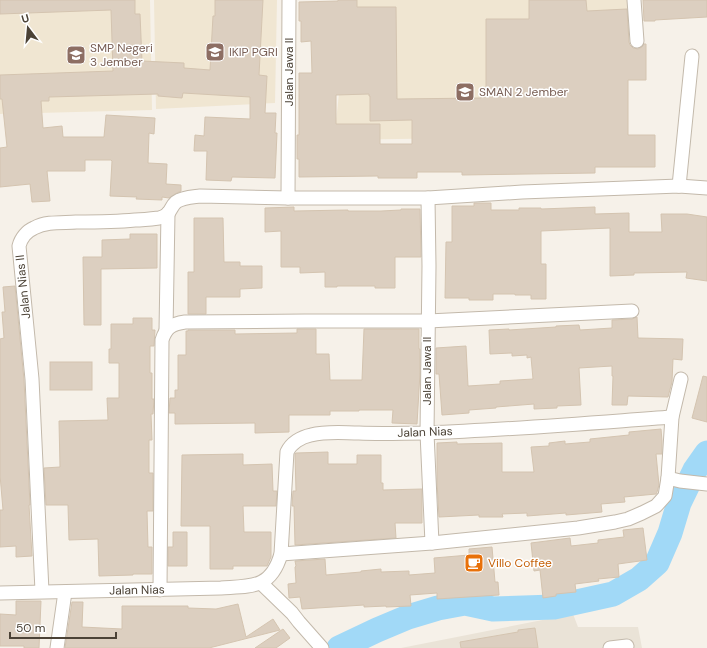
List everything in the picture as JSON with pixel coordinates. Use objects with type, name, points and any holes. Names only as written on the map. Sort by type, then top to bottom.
[{"type":"street","name":"Jalan Jawa II","points":[[288,198],[289,0]]},
{"type":"street","points":[[634,0],[637,41]]},
{"type":"street","points":[[679,186],[692,56]]},
{"type":"street","points":[[288,198],[428,198],[522,192],[679,186],[707,188]]},
{"type":"street","name":"Jalan Nias II","points":[[42,591],[32,379],[19,246],[21,241],[29,231],[45,224],[118,222],[160,217],[168,213],[179,200],[190,197],[212,196],[288,198]]},
{"type":"street","name":"Jalan Jawa II","points":[[428,198],[427,433],[432,544]]},
{"type":"street","points":[[166,331],[168,213]]},
{"type":"street","points":[[160,590],[162,340],[166,331],[173,325],[185,322],[428,321],[632,311]]},
{"type":"street","points":[[281,554],[432,544],[578,528],[628,519],[642,513],[656,506],[665,496],[674,479],[672,417],[681,379]]},
{"type":"street","name":"Jalan Nias","points":[[0,593],[221,588],[251,586],[261,583],[272,573],[281,554],[287,463],[286,456],[292,444],[310,435],[427,433],[568,425],[672,417]]},
{"type":"street","points":[[674,479],[702,484]]},
{"type":"street","points":[[261,583],[292,613],[322,648]]},
{"type":"street","points":[[57,648],[65,592]]},
{"type":"street","points":[[610,648],[627,646]]},
{"type":"shaded area","name":"SMP Negeri 3 Jember","points":[[0,0],[150,0],[152,110],[0,114]]},
{"type":"shaded area","name":"IKIP PGRI","points":[[154,0],[277,0],[275,103],[156,109]]},
{"type":"shaded area","name":"SMAN 2 Jember","points":[[349,0],[627,0],[630,35],[591,47],[590,136],[334,140]]},
{"type":"shaded area","points":[[573,614],[578,627],[638,627],[642,648],[401,648]]},
{"type":"building","points":[[0,0],[135,0],[135,14],[140,14],[142,61],[184,63],[184,68],[210,70],[215,0],[263,0],[259,75],[267,76],[265,113],[276,113],[275,133],[277,133],[275,178],[232,177],[231,181],[206,180],[207,151],[194,151],[195,135],[204,136],[205,117],[250,119],[250,97],[183,93],[182,98],[158,96],[158,94],[49,97],[49,101],[41,101],[43,128],[62,126],[63,137],[104,137],[106,115],[155,118],[154,134],[149,133],[148,163],[167,164],[166,184],[181,185],[181,191],[169,198],[162,197],[162,200],[110,196],[111,160],[85,160],[85,171],[47,171],[50,201],[32,202],[30,184],[0,187],[0,148],[7,147],[2,99],[0,99],[0,75],[113,71],[111,10],[0,14]]},
{"type":"building","points":[[357,0],[357,7],[396,7],[397,99],[486,97],[486,19],[529,19],[529,0],[586,0],[587,11],[627,9],[630,45],[633,48],[638,49],[646,44],[646,80],[628,80],[628,135],[655,135],[655,167],[595,167],[595,173],[462,175],[462,172],[417,172],[417,178],[378,178],[378,176],[299,177],[297,135],[299,135],[299,73],[312,73],[311,41],[301,42],[299,2]],"holes":[[[369,94],[370,121],[412,120],[412,144],[380,144],[380,124],[336,124],[336,95]]]},
{"type":"building","points":[[643,0],[707,0],[707,17],[644,21]]},
{"type":"building","points":[[474,203],[491,203],[491,210],[595,207],[595,214],[629,213],[629,232],[662,232],[661,214],[687,214],[707,217],[707,281],[686,278],[687,272],[634,273],[634,275],[610,276],[610,228],[541,231],[541,264],[546,264],[546,299],[531,299],[531,295],[515,294],[493,294],[493,300],[445,298],[446,242],[452,242],[452,206],[474,206]]},
{"type":"building","points":[[294,207],[294,211],[381,211],[420,209],[421,257],[395,257],[395,288],[375,288],[375,286],[325,287],[325,272],[300,273],[300,267],[281,267],[281,231],[265,232],[265,208]]},
{"type":"building","points":[[194,218],[223,218],[224,262],[240,262],[240,266],[262,266],[262,288],[240,289],[240,297],[206,297],[206,314],[188,314],[188,272],[194,272]]},
{"type":"building","points":[[130,234],[157,234],[157,268],[101,269],[101,325],[84,325],[83,257],[102,257],[102,240],[130,239]]},
{"type":"building","points":[[15,286],[24,380],[32,556],[16,557],[16,546],[0,547],[0,510],[3,510],[0,475],[0,339],[4,338],[2,312],[5,312],[3,287]]},
{"type":"building","points":[[637,317],[638,338],[683,339],[682,360],[673,359],[672,382],[668,397],[628,396],[627,405],[612,405],[612,366],[579,368],[581,405],[534,409],[534,404],[469,410],[469,413],[442,415],[439,374],[436,374],[436,348],[466,346],[468,386],[500,384],[500,381],[533,379],[531,357],[527,358],[527,355],[512,356],[512,353],[490,354],[489,330],[579,325],[580,330],[612,328],[612,320],[632,319]]},
{"type":"building","points":[[133,318],[152,318],[152,330],[155,330],[154,346],[150,346],[150,373],[152,373],[152,399],[154,399],[153,414],[151,414],[152,440],[149,440],[149,473],[153,473],[153,511],[147,511],[148,547],[152,547],[152,574],[99,576],[98,539],[69,540],[68,505],[46,505],[44,468],[60,467],[59,421],[108,420],[107,398],[119,398],[119,363],[109,363],[109,349],[111,349],[111,324],[133,324]]},
{"type":"building","points":[[297,329],[316,329],[316,354],[329,354],[330,380],[362,380],[364,329],[419,329],[420,373],[417,424],[392,423],[393,410],[359,410],[330,411],[330,415],[289,415],[289,432],[255,433],[255,423],[175,424],[175,413],[169,413],[170,398],[175,398],[175,390],[178,390],[178,355],[186,355],[186,331],[235,330],[235,334],[297,333]]},
{"type":"building","points":[[50,362],[92,362],[92,390],[50,390]]},
{"type":"building","points":[[703,376],[707,377],[707,422],[692,418]]},
{"type":"building","points":[[661,429],[662,454],[656,454],[659,485],[656,494],[624,497],[625,502],[601,504],[602,512],[527,516],[527,513],[502,514],[503,517],[479,517],[479,515],[439,517],[437,443],[502,443],[502,472],[534,472],[531,447],[549,446],[549,443],[565,441],[565,444],[590,442],[590,439],[629,435],[629,432]]},
{"type":"building","points":[[328,452],[328,464],[357,464],[357,455],[381,455],[381,483],[383,483],[383,490],[422,489],[422,523],[395,523],[396,538],[295,545],[294,506],[292,506],[293,491],[296,491],[295,454]]},
{"type":"building","points":[[243,454],[243,465],[272,464],[273,491],[277,491],[276,506],[243,506],[244,532],[271,532],[271,557],[267,566],[233,566],[233,569],[210,569],[210,526],[181,526],[182,455]]},
{"type":"building","points":[[643,528],[647,560],[618,564],[619,577],[598,579],[599,581],[575,584],[576,592],[556,594],[556,596],[543,598],[540,570],[534,571],[531,543],[570,538],[571,546],[598,543],[598,540],[624,537],[623,530]]},
{"type":"building","points":[[173,532],[187,532],[187,566],[168,566],[168,547],[173,547]]},
{"type":"building","points":[[492,547],[495,582],[498,582],[499,595],[437,599],[437,593],[410,595],[411,606],[364,607],[364,605],[302,609],[300,597],[289,598],[288,584],[296,583],[295,561],[325,559],[326,575],[381,569],[381,572],[409,571],[409,575],[435,573],[434,558],[469,555],[469,549]]},
{"type":"building","points":[[16,601],[41,601],[39,648],[24,648],[24,646],[0,646],[0,614],[16,615]]},
{"type":"building","points":[[72,602],[83,602],[82,627],[122,629],[122,606],[188,606],[188,608],[216,609],[238,604],[246,637],[273,619],[280,630],[209,648],[65,648]]},
{"type":"building","points":[[535,628],[538,648],[461,648],[460,642]]},
{"type":"building","points":[[283,629],[290,638],[276,648],[255,648]]},
{"type":"waterway","points":[[339,648],[408,617],[438,608],[465,603],[493,609],[554,607],[613,594],[639,579],[657,563],[670,533],[679,503],[695,470],[707,453]]},
{"type":"place","name":"IKIP PGRI","points":[[215,52]]},
{"type":"place","name":"SMP Negeri 3 Jember","points":[[76,55]]},
{"type":"place","name":"SMAN 2 Jember","points":[[465,92]]},
{"type":"place","name":"Villo Coffee","points":[[474,563]]}]
